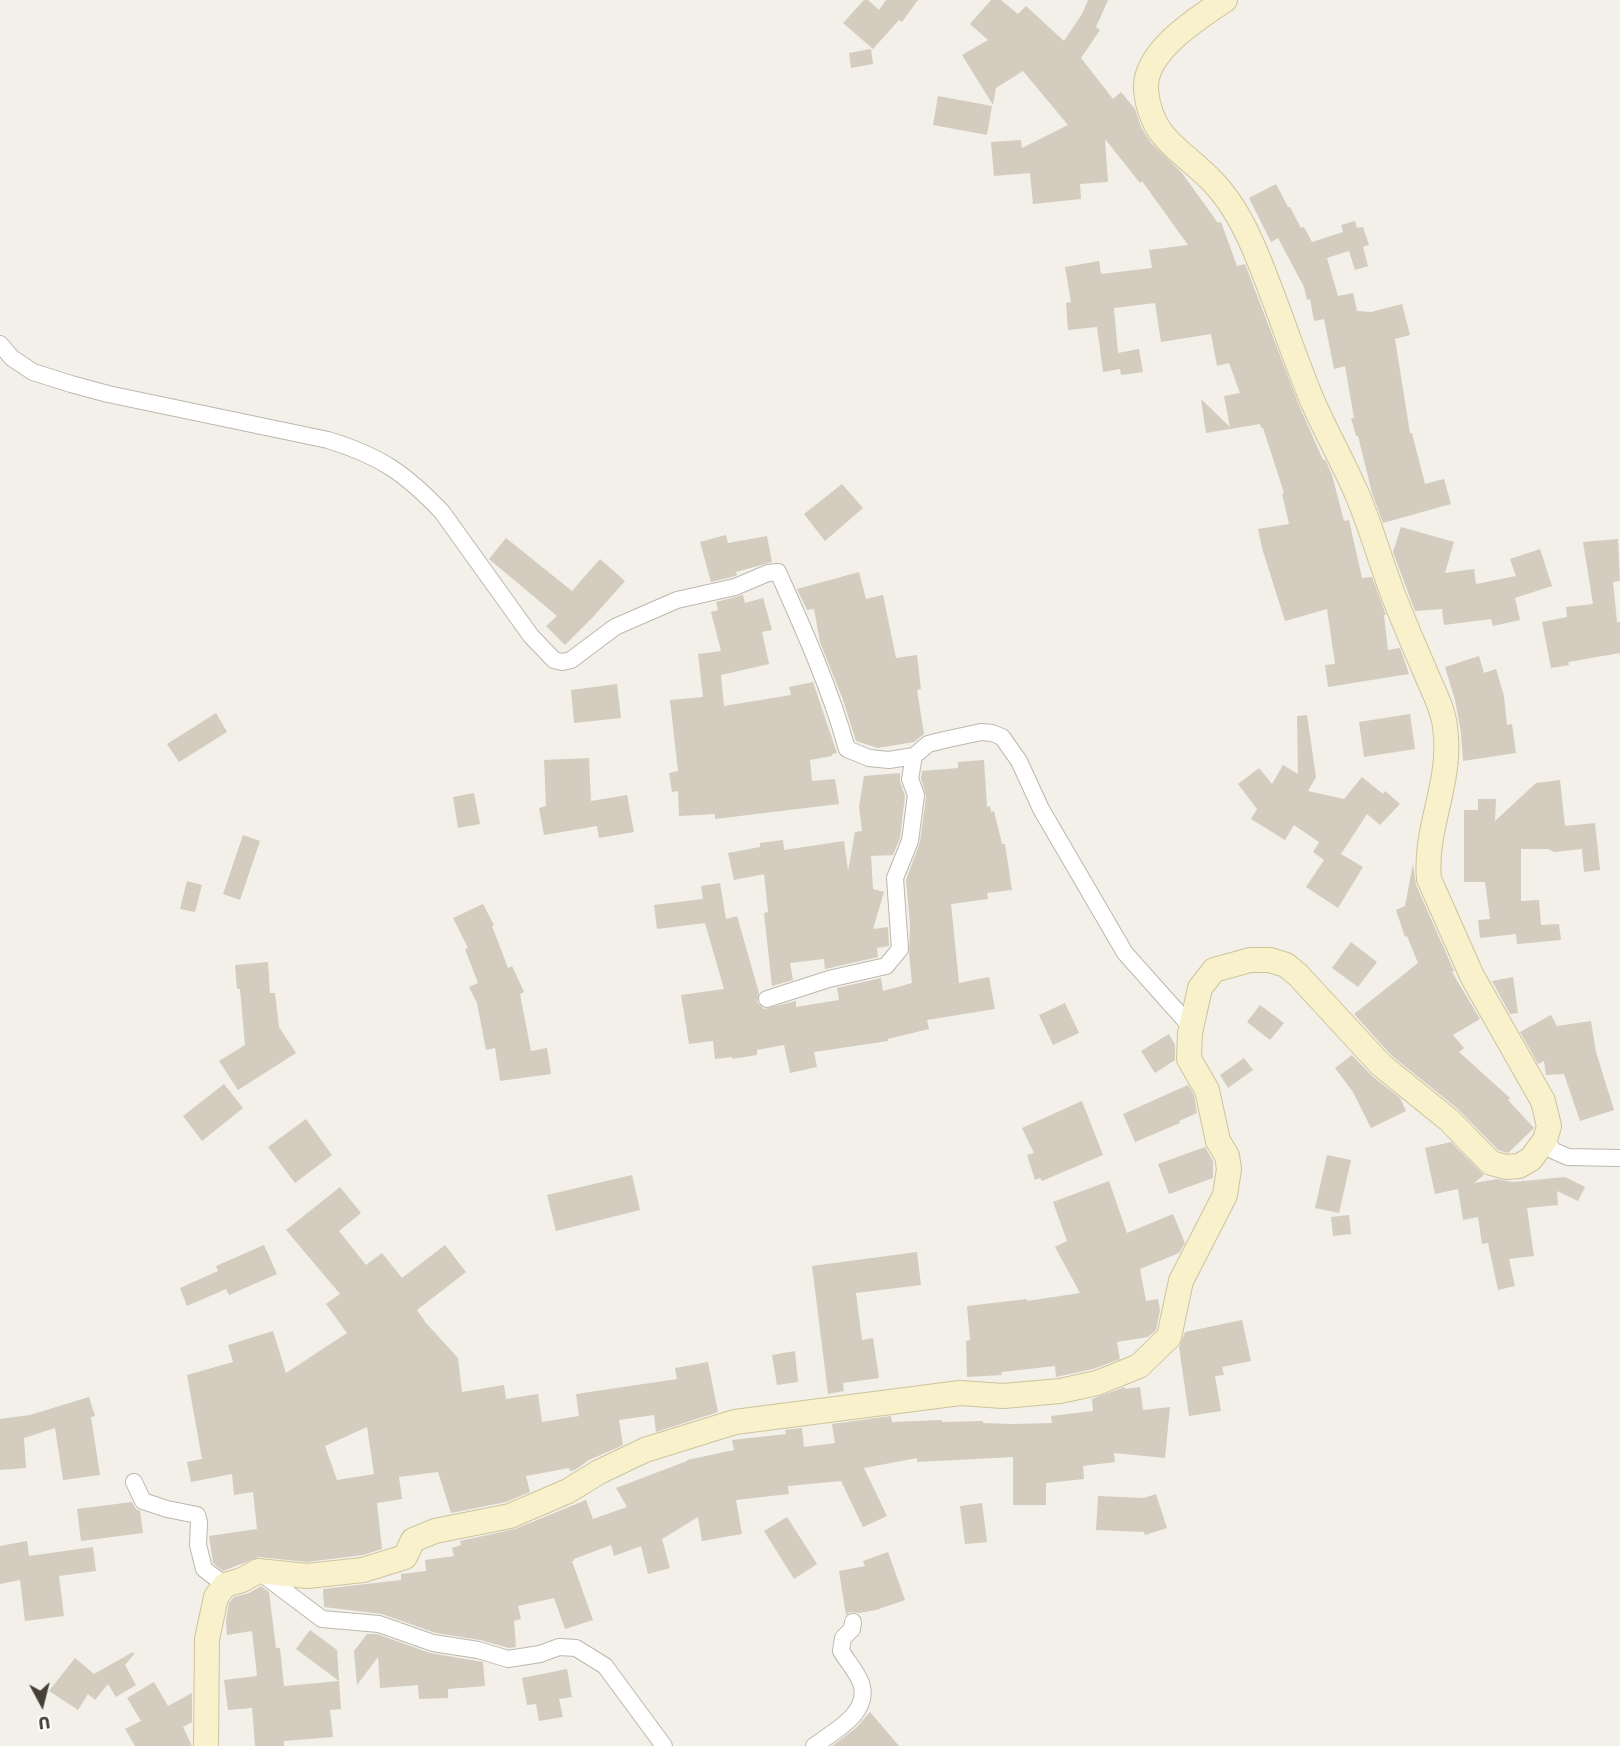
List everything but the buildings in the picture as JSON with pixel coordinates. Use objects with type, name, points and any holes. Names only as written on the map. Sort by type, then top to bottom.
[{"type":"street","points":[[206,1746],[207,1639],[216,1597],[225,1585],[242,1580],[258,1571],[307,1576],[363,1570],[384,1564],[405,1557],[413,1540],[435,1531],[510,1516],[568,1491],[599,1472],[645,1450],[735,1422],[960,1393],[1003,1396],[1060,1391],[1097,1383],[1139,1366],[1169,1337],[1181,1281],[1225,1195],[1228,1181],[1227,1156],[1218,1142],[1207,1090],[1188,1059],[1191,1027],[1200,988],[1214,970],[1250,960],[1270,960],[1286,965],[1298,975],[1381,1065],[1449,1120],[1491,1163],[1506,1167],[1519,1166],[1531,1159],[1545,1140],[1549,1126],[1543,1101],[1472,976],[1429,879],[1429,846],[1443,789],[1446,761],[1445,727],[1439,702],[1411,639],[1358,496],[1313,401],[1280,311],[1238,213],[1212,181],[1165,140],[1149,104],[1146,88],[1149,69],[1156,58],[1170,42],[1225,0]]},
{"type":"street","points":[[0,345],[12,358],[33,372],[71,384],[328,440],[362,450],[386,463],[427,496],[442,512],[531,636],[554,660],[562,662],[571,660],[615,627],[677,600],[735,587],[768,573],[778,572],[809,641],[838,717],[847,749],[869,758],[889,760],[914,756],[928,744],[981,732],[1002,737],[1019,762],[1041,809],[1125,953],[1191,1027]]},
{"type":"street","points":[[767,999],[839,977],[886,966],[900,949],[895,878],[910,841],[916,795],[910,779],[914,756]]},
{"type":"street","points":[[1545,1140],[1554,1151],[1568,1157],[1620,1158]]},
{"type":"street","points":[[134,1482],[143,1501],[197,1515],[198,1545],[204,1569],[225,1585]]},
{"type":"street","points":[[258,1571],[322,1619],[379,1624],[433,1643],[478,1650],[508,1659],[540,1654],[559,1647],[576,1648],[605,1666],[664,1746]]},
{"type":"street","points":[[814,1746],[856,1713],[863,1702],[861,1683],[841,1651],[843,1638],[852,1629],[853,1622]]}]
